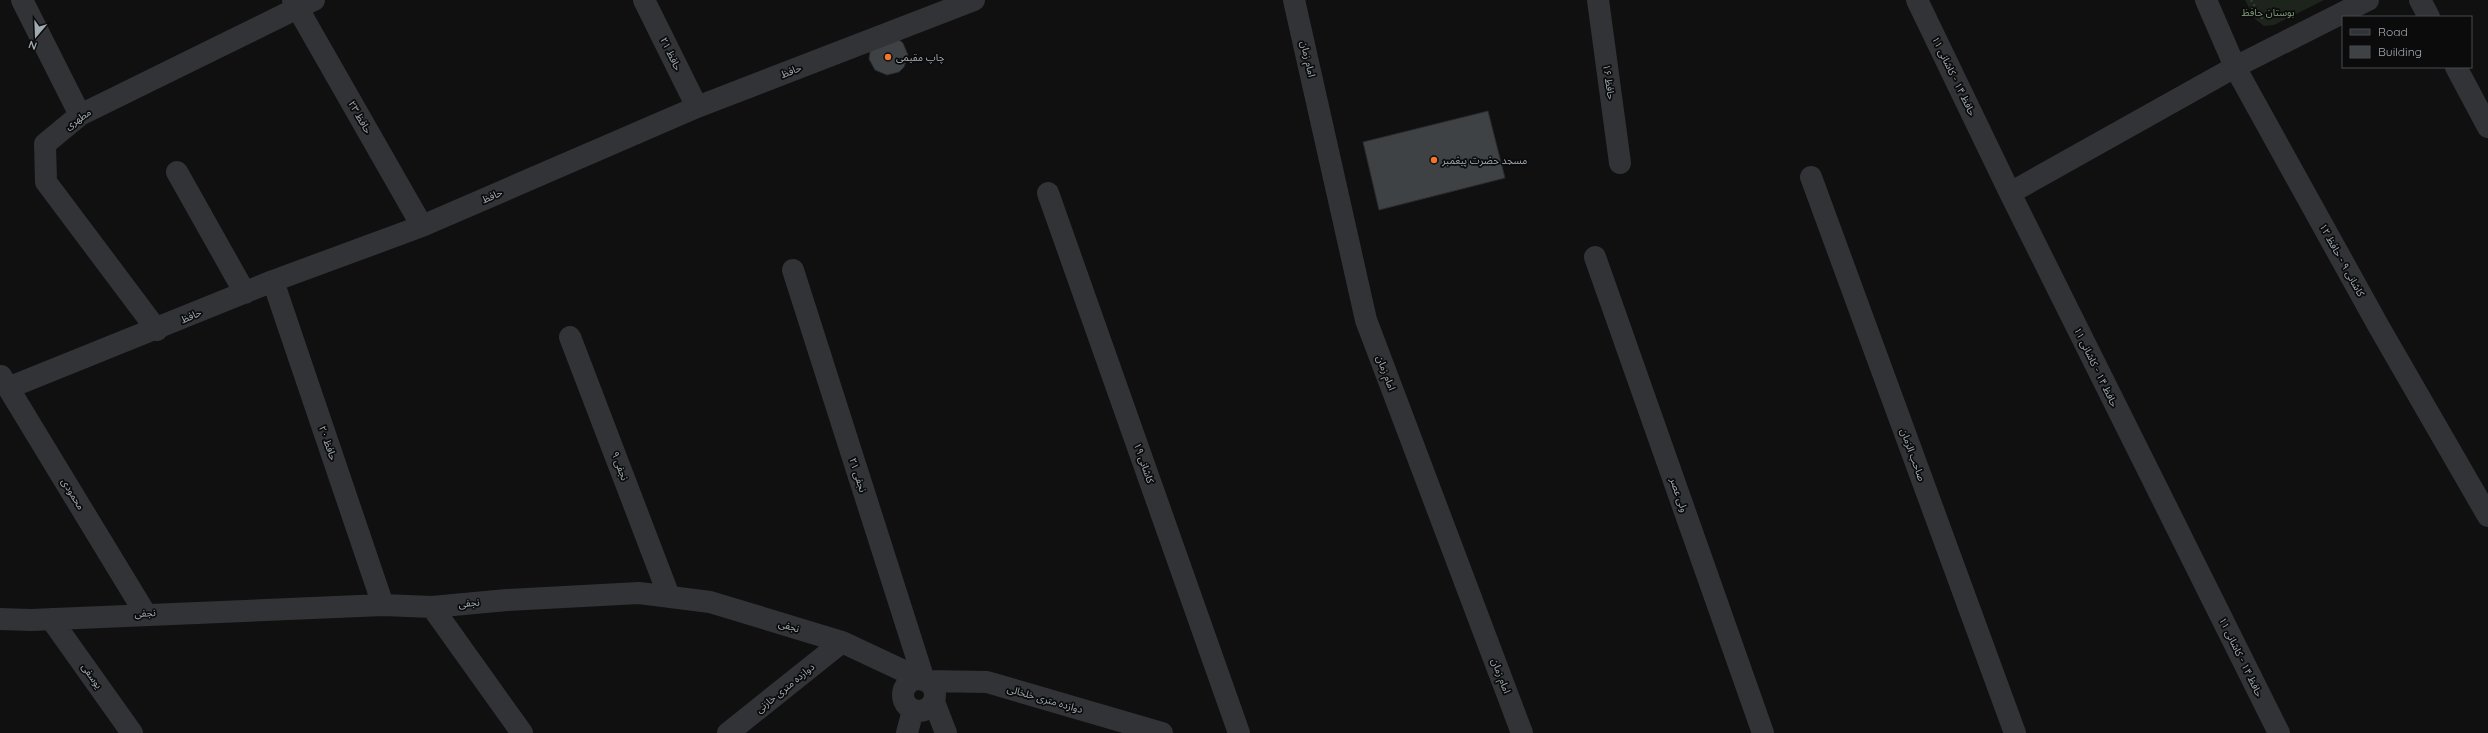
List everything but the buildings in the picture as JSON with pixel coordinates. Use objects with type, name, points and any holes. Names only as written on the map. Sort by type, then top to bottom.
[{"type":"street","points":[[22,0],[80,115]]},
{"type":"street","name":"حافظ ۲۱","points":[[644,0],[697,108]]},
{"type":"street","name":"حافظ","points":[[4,382],[157,330],[273,281],[422,226],[697,108],[974,0]]},
{"type":"street","name":"امام زمان","points":[[1294,0],[1366,320],[1522,733]]},
{"type":"street","name":"حافظ ۱۶","points":[[1598,0],[1620,163]]},
{"type":"street","name":"حافظ ۱۴ - کاشانی ۱۱","points":[[1917,0],[2010,193],[2279,733]]},
{"type":"street","name":"کاشانی ۹ - حافظ ۱۲","points":[[2206,0],[2235,67],[2379,327],[2488,516]]},
{"type":"street","points":[[2010,193],[2235,67],[2368,0]]},
{"type":"street","points":[[2420,0],[2428,16]]},
{"type":"street","name":"مطهری","points":[[157,330],[46,182],[45,144],[80,115],[301,3]]},
{"type":"street","name":"حافظ ۲۳","points":[[301,3],[422,226]]},
{"type":"street","points":[[2457,68],[2488,127]]},
{"type":"street","points":[[177,172],[244,293]]},
{"type":"street","name":"صاحب الزمان","points":[[1810,177],[2015,733]]},
{"type":"street","name":"کاشانی ۱۹","points":[[1048,193],[1239,733]]},
{"type":"street","name":"ولی عصر","points":[[1595,257],[1763,733]]},
{"type":"street","name":"نجفی ۲۱","points":[[793,270],[924,681]]},
{"type":"street","name":"حافظ ۲۰","points":[[273,281],[383,605]]},
{"type":"street","name":"نجفی ۹","points":[[570,336],[669,596]]},
{"type":"street","name":"محمودی","points":[[4,382],[145,613]]},
{"type":"street","name":"نجفی","points":[[0,619],[51,619],[145,613],[383,605],[432,607],[508,600],[639,593],[710,602],[842,642],[924,681]]},
{"type":"street","points":[[432,607],[522,733]]},
{"type":"street","name":"یوسفی","points":[[51,619],[132,733]]},
{"type":"street","name":"دوازده متری خازنی","points":[[728,733],[842,642]]},
{"type":"street","points":[[934,702],[922,711],[913,710],[905,701],[904,690],[912,682],[924,681],[933,688],[934,702],[946,733]]},
{"type":"street","name":"دوازده متری خلخالی","points":[[924,681],[987,682],[1162,733]]},
{"type":"street","points":[[906,733],[913,710]]},
{"type":"green space","name":"بوستان حافظ","points":[[2245,0],[2324,0],[2274,25],[2264,26],[2255,19]]},
{"type":"place","name":"چاپ مقیمی","points":[[888,57]]},
{"type":"place","name":"مسجد حضرت پیغمبر","points":[[1434,160]]}]
